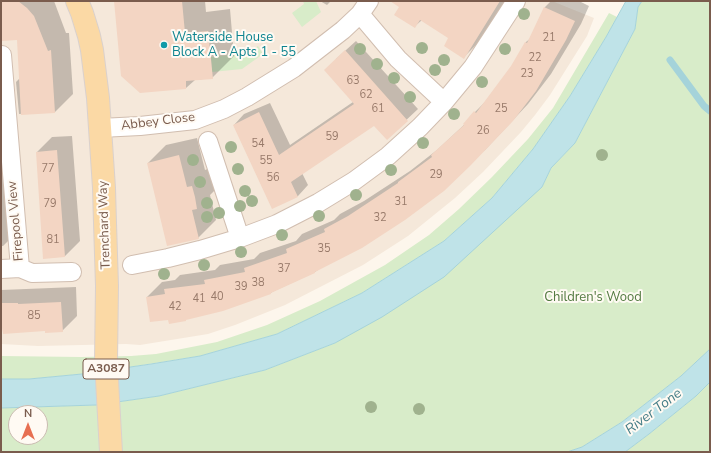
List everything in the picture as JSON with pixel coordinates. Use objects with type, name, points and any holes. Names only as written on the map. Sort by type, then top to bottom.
[{"type":"main road","name":"Trenchard Way","points":[[77,1],[89,36],[98,98],[104,188],[107,286],[106,362],[111,452]]},
{"type":"street","points":[[132,265],[181,255],[240,238],[277,224],[318,203],[354,181],[388,156],[420,128],[444,102],[473,67],[516,1]]},
{"type":"street","name":"Abbey Close","points":[[100,128],[140,126],[195,120],[224,109],[247,97],[294,68],[343,30],[365,8]]},
{"type":"street","points":[[365,8],[398,59],[444,102]]},
{"type":"street","name":"Firepool View","points":[[1,55],[20,268]]},
{"type":"street","points":[[208,141],[240,238]]},
{"type":"street","name":"Firepool View","points":[[1,269],[20,268],[32,273],[72,272]]},
{"type":"shaded area","points":[[1,1],[552,1],[594,18],[587,36],[550,95],[521,132],[483,172],[455,198],[408,236],[363,265],[285,305],[208,334],[140,345],[38,346],[1,344]]},
{"type":"green space","points":[[303,1],[316,1],[321,12],[302,27],[292,13],[304,4]]},
{"type":"green space","name":"Children's Wood","points":[[642,1],[710,1],[710,349],[681,376],[622,422],[582,447],[567,452],[1,452],[1,408],[8,408],[8,445],[48,445],[48,407],[96,405],[159,396],[265,370],[335,343],[542,187],[551,168],[575,143],[635,29],[638,7]]},
{"type":"green space","points":[[609,13],[617,17],[570,96],[533,149],[492,198],[444,241],[362,293],[277,334],[200,356],[92,373],[29,379],[1,379],[1,356],[131,356],[156,354],[217,342],[267,325],[320,301],[385,265],[429,235],[459,209],[528,139],[553,108]]},
{"type":"green space","points":[[258,46],[263,54],[242,69],[212,72],[211,57],[248,53]]},
{"type":"green space","points":[[710,382],[710,452],[625,452],[696,396]]},
{"type":"water","points":[[626,1],[642,1],[638,7],[635,29],[575,143],[551,168],[542,187],[444,277],[382,317],[335,343],[265,370],[159,396],[96,405],[48,407],[48,405],[8,405],[8,408],[1,408],[1,379],[29,379],[82,374],[200,356],[277,334],[362,293],[444,241],[492,198],[533,149],[570,96]]},
{"type":"water","name":"River Tone","points":[[710,349],[710,382],[696,396],[625,452],[567,452],[582,447],[622,422],[681,376]]},
{"type":"building","points":[[1,1],[18,1],[27,8],[34,16],[48,51],[51,50],[55,113],[21,115],[17,40],[1,41]]},
{"type":"building","name":"Waterside House Block A - Apts 1 - 55","points":[[114,1],[182,1],[185,33],[208,31],[213,79],[186,81],[186,89],[140,93],[121,76]]},
{"type":"building","points":[[390,1],[500,1],[464,59],[444,46],[448,38],[420,20],[415,28],[394,15],[399,7]]},
{"type":"building","points":[[544,7],[575,21],[566,40],[536,91],[513,121],[444,191],[405,220],[362,248],[271,294],[223,311],[186,321],[169,324],[168,320],[150,322],[146,297],[165,294],[164,289],[205,284],[204,280],[245,272],[244,268],[287,253],[286,249],[325,232],[324,229],[348,216],[398,183],[432,157],[431,155],[464,125],[463,124],[474,111],[476,113],[511,66],[525,42],[527,43]]},
{"type":"building","points":[[345,50],[408,121],[387,140],[374,126],[291,182],[298,197],[272,209],[233,125],[259,112],[279,155],[354,104],[324,70]]},
{"type":"building","points":[[57,150],[65,257],[43,259],[36,152]]},
{"type":"building","points":[[179,155],[187,187],[192,186],[195,197],[197,209],[192,210],[199,239],[167,246],[147,163]]},
{"type":"building","points":[[61,302],[63,332],[45,333],[45,331],[3,334],[2,328],[1,329],[1,303],[18,304]]},
{"type":"waterway","points":[[670,60],[704,106],[710,111]]},
{"type":"place","name":"Waterside House Block A - Apts 1 - 55","points":[[164,45]]}]
